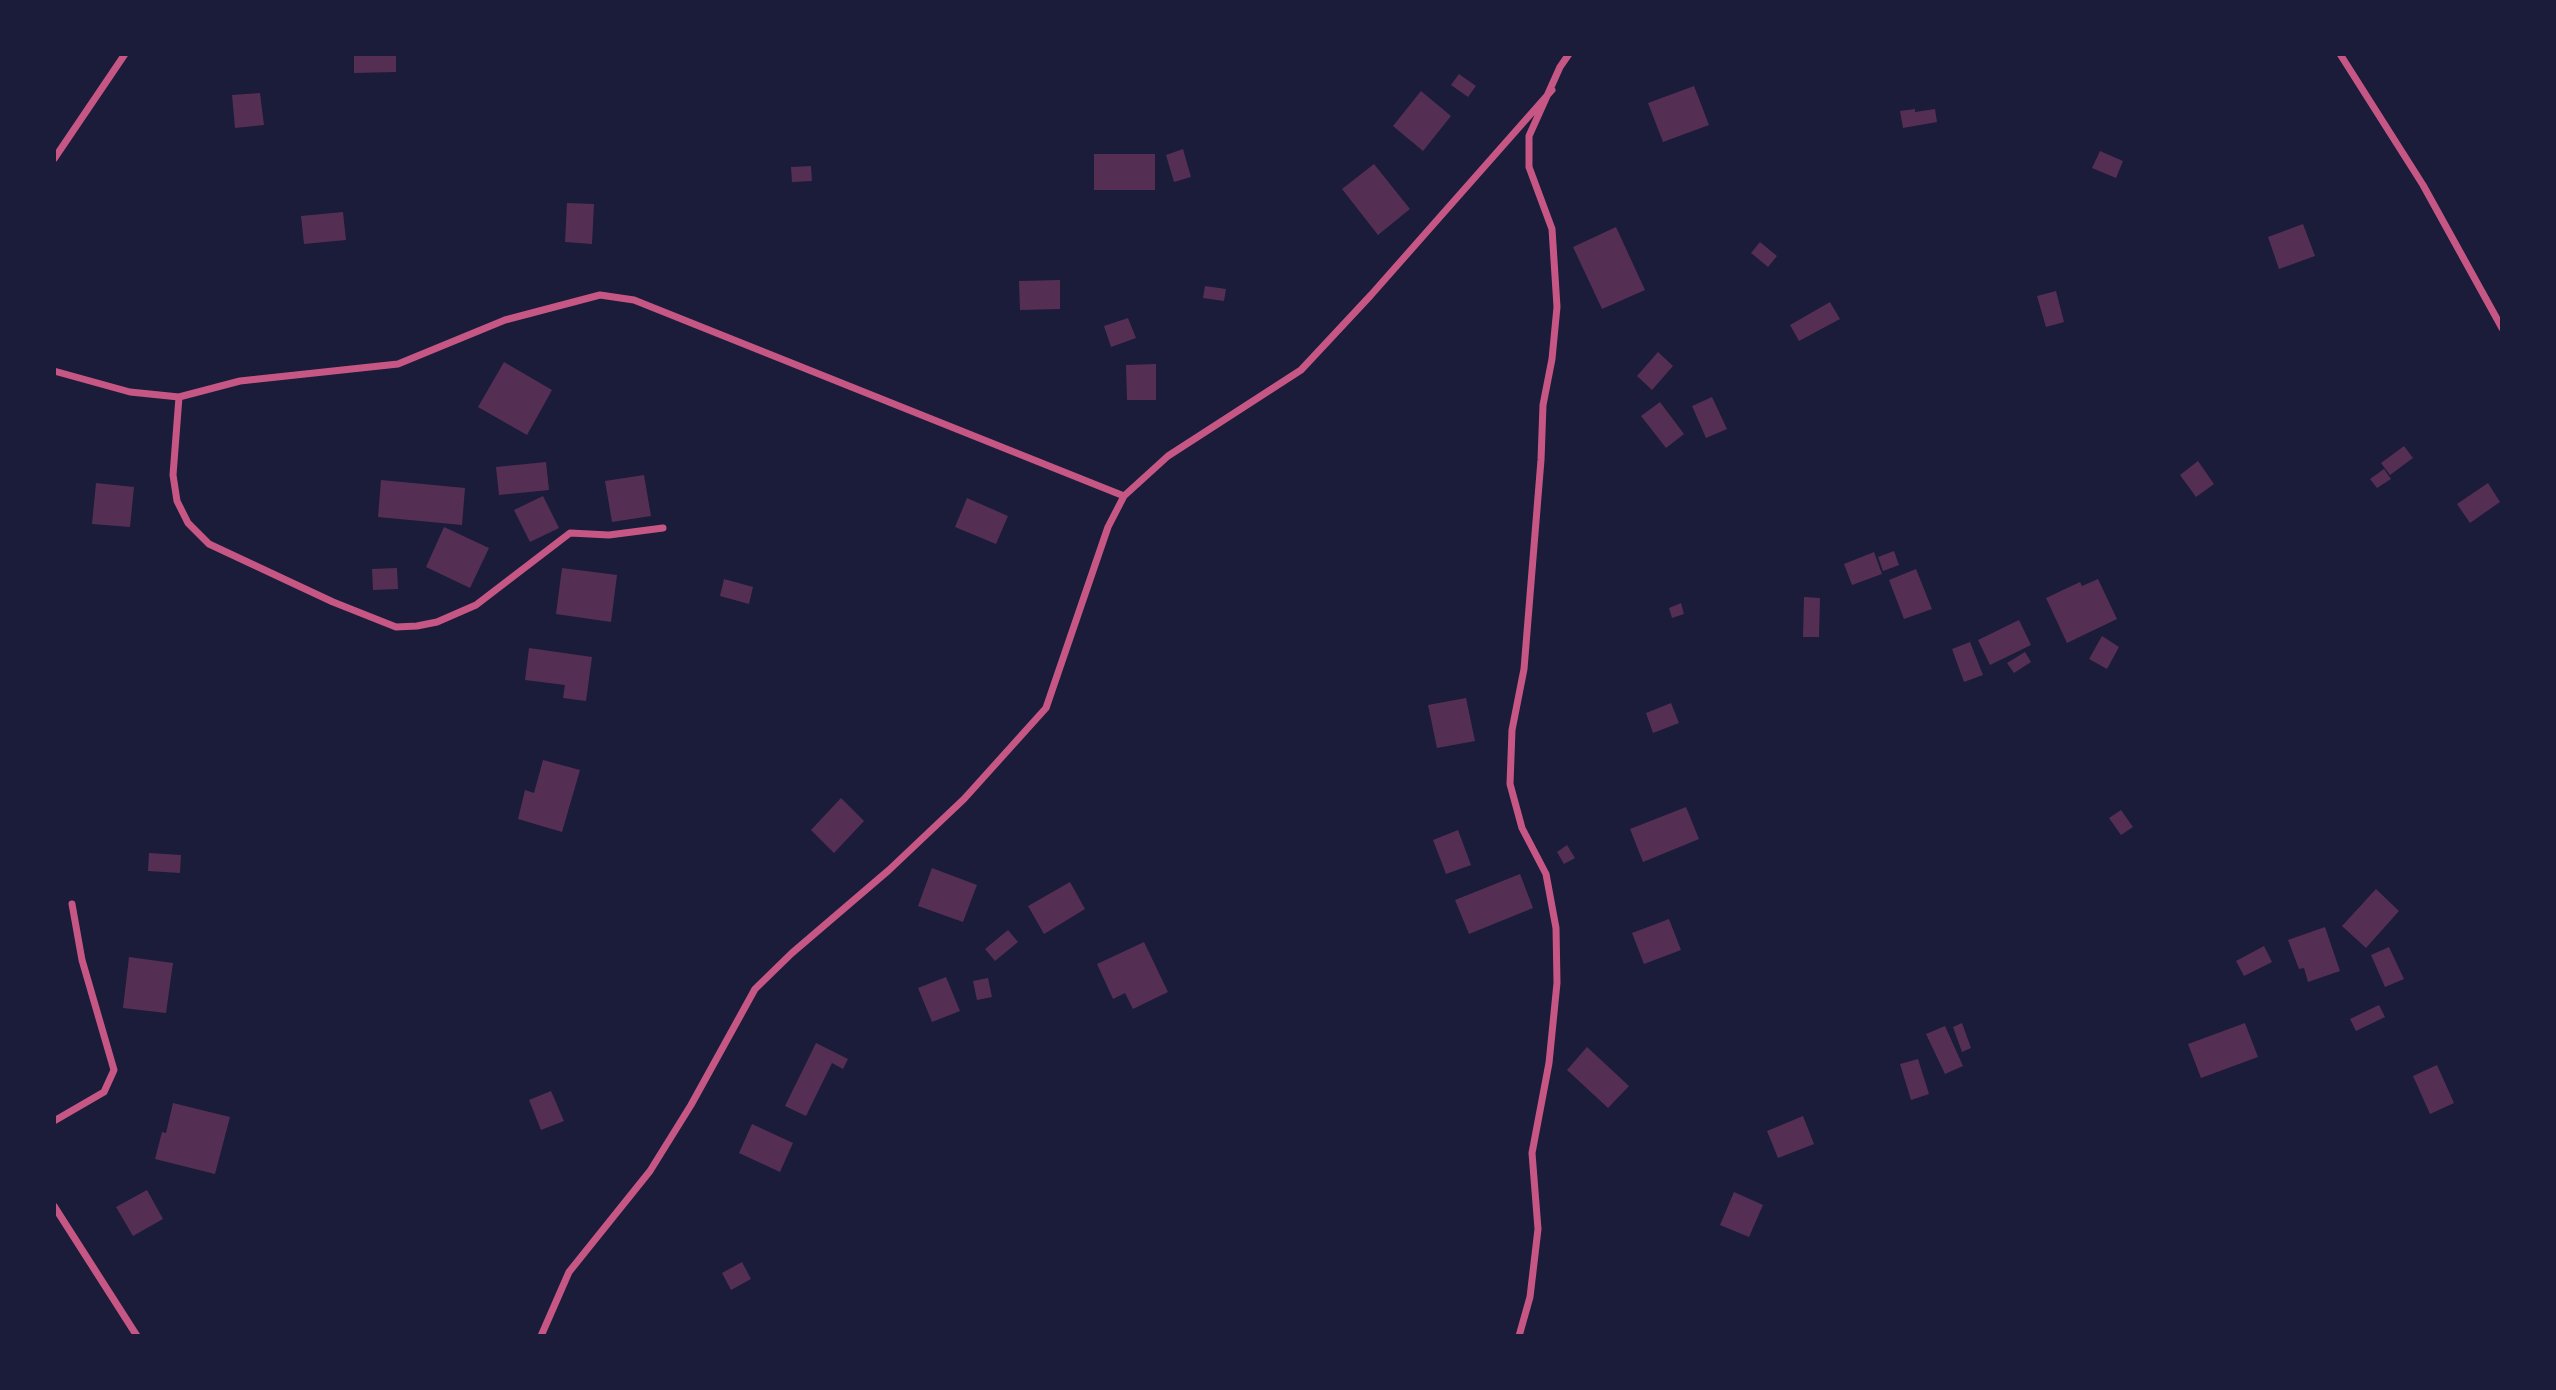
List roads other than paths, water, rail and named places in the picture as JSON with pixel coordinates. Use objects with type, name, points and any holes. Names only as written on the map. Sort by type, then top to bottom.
[{"type":"street","points":[[54,159],[125,54]]},
{"type":"street","points":[[1519,1336],[1530,1297],[1538,1229],[1532,1153],[1549,1063],[1557,983],[1556,928],[1546,874],[1522,828],[1510,784],[1512,730],[1524,669],[1543,405],[1552,359],[1557,307],[1552,229],[1529,167],[1529,136],[1552,90],[1560,67],[1569,54]]},
{"type":"street","points":[[2340,54],[2423,185],[2502,328]]},
{"type":"street","points":[[541,1336],[569,1272],[650,1171],[691,1105],[755,989],[964,799],[1046,708],[1108,527],[1124,496],[1168,456],[1301,370],[1552,90]]},
{"type":"street","points":[[54,372],[130,392],[179,397],[240,381],[398,364],[505,320],[600,295],[634,300],[1124,496]]},
{"type":"street","points":[[179,397],[173,475],[177,501],[188,523],[209,544],[333,602],[396,627],[437,622],[476,605],[570,533],[609,536],[663,528]]},
{"type":"street","points":[[54,1121],[104,1092],[114,1070],[82,960],[72,904]]},
{"type":"street","points":[[54,1206],[137,1336]]}]
